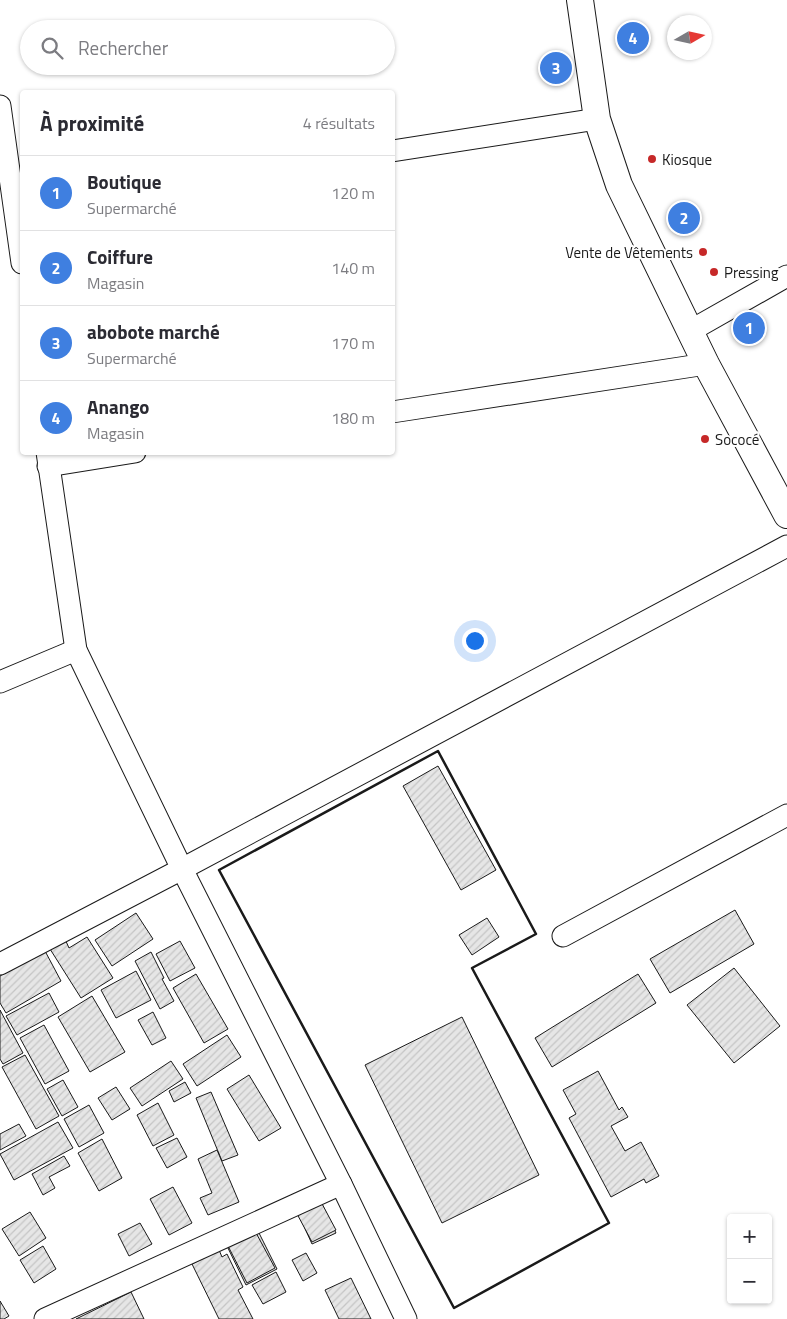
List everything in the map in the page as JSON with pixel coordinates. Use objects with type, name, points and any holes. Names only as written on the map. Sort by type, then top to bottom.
[{"type":"street","points":[[580,0],[597,119],[619,185],[706,364],[787,515]]},
{"type":"street","points":[[0,106],[20,251]]},
{"type":"street","points":[[395,151],[597,119]]},
{"type":"street","points":[[690,332],[787,276]]},
{"type":"street","points":[[395,412],[706,364]]},
{"type":"street","points":[[97,455],[47,459],[76,650],[182,869],[341,1184],[406,1319]]},
{"type":"street","points":[[0,964],[787,546]]},
{"type":"street","points":[[0,682],[76,650]]},
{"type":"street","points":[[563,936],[787,815]]},
{"type":"street","points":[[45,1319],[341,1184]]},
{"type":"building","points":[[438,766],[496,870],[461,890],[403,786]]},
{"type":"building","points":[[735,910],[754,944],[670,993],[650,959]]},
{"type":"building","points":[[136,913],[153,939],[112,966],[95,940]]},
{"type":"building","points":[[487,918],[499,937],[472,955],[459,935]]},
{"type":"building","points":[[87,937],[113,978],[81,998],[50,949],[65,939],[69,948]]},
{"type":"building","points":[[180,941],[195,968],[170,981],[156,954]]},
{"type":"building","points":[[45,951],[61,981],[6,1013],[0,1003],[0,976]]},
{"type":"building","points":[[151,952],[164,978],[162,979],[174,1001],[160,1009],[135,961]]},
{"type":"building","points":[[734,968],[780,1026],[734,1063],[687,1005]]},
{"type":"building","points":[[136,971],[151,1000],[116,1018],[101,990]]},
{"type":"building","points":[[196,974],[228,1029],[204,1043],[173,988]]},
{"type":"building","points":[[638,974],[656,1003],[552,1067],[535,1038]]},
{"type":"building","points":[[49,993],[59,1012],[17,1035],[6,1016]]},
{"type":"building","points":[[92,996],[125,1052],[90,1072],[58,1017]]},
{"type":"building","points":[[0,1010],[23,1053],[3,1064],[0,1059]]},
{"type":"building","points":[[153,1012],[166,1038],[152,1045],[138,1020]]},
{"type":"building","points":[[462,1017],[539,1175],[442,1223],[365,1065]]},
{"type":"building","points":[[44,1025],[69,1071],[45,1084],[20,1038]]},
{"type":"building","points":[[227,1035],[241,1057],[197,1086],[183,1064]]},
{"type":"building","points":[[25,1055],[59,1116],[36,1129],[2,1067]]},
{"type":"building","points":[[171,1061],[183,1079],[142,1106],[130,1088]]},
{"type":"building","points":[[598,1071],[619,1110],[622,1107],[628,1117],[611,1126],[625,1151],[641,1142],[659,1176],[646,1183],[644,1179],[611,1197],[569,1118],[576,1114],[563,1090]]},
{"type":"building","points":[[249,1075],[281,1128],[259,1141],[227,1089]]},
{"type":"building","points":[[63,1080],[78,1107],[62,1116],[47,1089]]},
{"type":"building","points":[[185,1082],[191,1093],[174,1102],[169,1091]]},
{"type":"building","points":[[116,1087],[130,1109],[112,1120],[98,1098]]},
{"type":"building","points":[[211,1092],[238,1155],[222,1161],[196,1098]]},
{"type":"building","points":[[158,1103],[174,1135],[153,1146],[137,1115]]},
{"type":"building","points":[[89,1105],[104,1133],[79,1147],[64,1119]]},
{"type":"building","points":[[58,1122],[73,1148],[14,1180],[0,1154]]},
{"type":"building","points":[[19,1124],[26,1136],[0,1150],[0,1134]]},
{"type":"building","points":[[177,1138],[187,1157],[167,1168],[156,1148]]},
{"type":"building","points":[[102,1139],[122,1178],[99,1191],[78,1153]]},
{"type":"building","points":[[217,1150],[239,1202],[208,1215],[200,1198],[212,1193],[198,1159]]},
{"type":"building","points":[[64,1156],[70,1166],[49,1177],[55,1188],[43,1195],[32,1174]]},
{"type":"building","points":[[173,1187],[192,1223],[169,1235],[150,1199]]},
{"type":"building","points":[[320,1200],[336,1233],[312,1244],[297,1211]]},
{"type":"building","points":[[320,1200],[336,1230],[312,1242],[296,1212]]},
{"type":"building","points":[[30,1212],[46,1238],[19,1256],[2,1229]]},
{"type":"building","points":[[140,1223],[152,1244],[129,1256],[118,1234]]},
{"type":"building","points":[[257,1229],[277,1269],[246,1285],[226,1244]]},
{"type":"building","points":[[255,1231],[275,1268],[247,1283],[228,1246]]},
{"type":"building","points":[[43,1246],[56,1269],[34,1283],[20,1260]]},
{"type":"building","points":[[219,1250],[222,1257],[227,1254],[243,1287],[238,1290],[253,1319],[219,1319],[192,1264]]},
{"type":"building","points":[[306,1253],[317,1273],[303,1281],[292,1260]]},
{"type":"building","points":[[276,1272],[286,1292],[263,1304],[252,1285]]},
{"type":"building","points":[[351,1278],[371,1319],[339,1319],[325,1290]]},
{"type":"building","points":[[131,1292],[144,1319],[76,1319]]},
{"type":"building","points":[[0,1301],[9,1316],[4,1319],[0,1319]]},
{"type":"wall","points":[[438,751],[536,934],[472,968],[609,1223],[454,1308],[219,870],[438,751]]},
{"type":"place","name":"Anango","points":[[633,38]]},
{"type":"place","name":"abobote marché","points":[[556,68]]},
{"type":"place","name":"Kiosque","points":[[652,159]]},
{"type":"place","name":"Coiffure","points":[[684,218]]},
{"type":"place","name":"Vente de Vêtements","points":[[703,252]]},
{"type":"place","name":"Pressing","points":[[714,272]]},
{"type":"place","name":"Boutique","points":[[749,328]]},
{"type":"place","name":"Sococé","points":[[705,439]]}]
